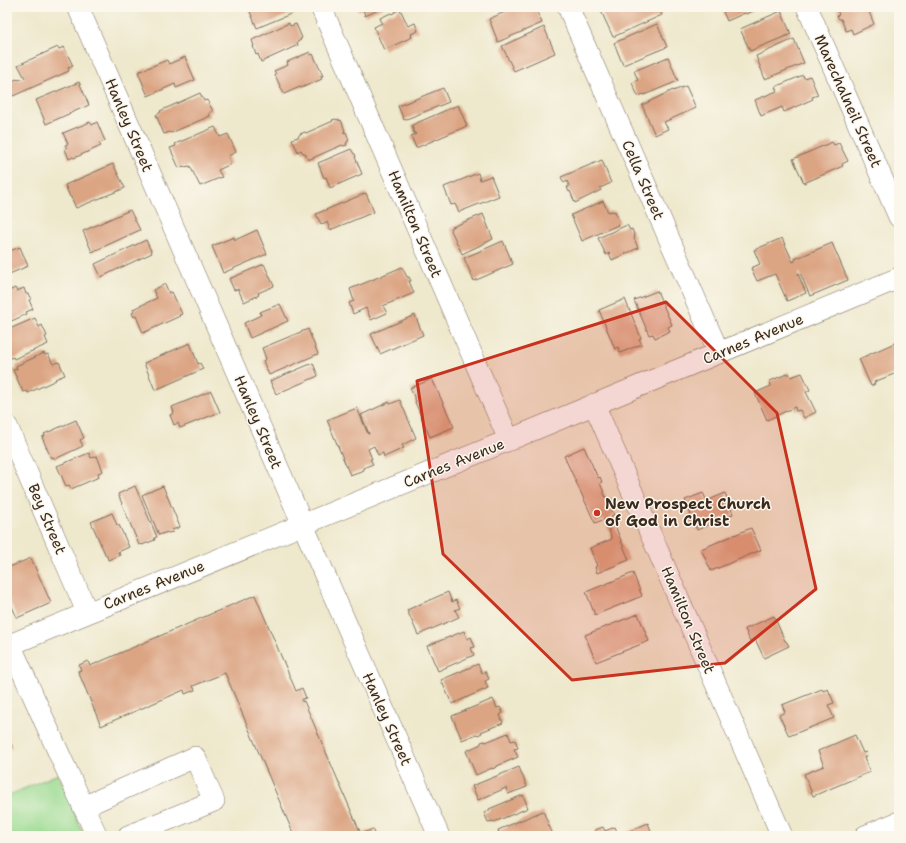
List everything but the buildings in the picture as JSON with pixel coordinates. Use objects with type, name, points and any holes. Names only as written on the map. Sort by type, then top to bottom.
[{"type":"street","name":"Hanley Street","points":[[78,7],[302,525],[439,836]]},
{"type":"street","name":"Hamilton Street","points":[[321,7],[509,440]]},
{"type":"street","name":"Cella Street","points":[[568,7],[718,353]]},
{"type":"street","name":"Marechalneil Street","points":[[807,7],[899,217]]},
{"type":"street","name":"Carnes Avenue","points":[[8,645],[509,440],[899,278]]},
{"type":"street","name":"Hamilton Street","points":[[594,404],[782,836]]},
{"type":"street","name":"Bey Street","points":[[7,426],[87,612]]},
{"type":"street","points":[[8,645],[97,836]]},
{"type":"street","points":[[83,807],[195,757],[214,800],[128,836]]},
{"type":"street","points":[[865,836],[899,822]]},
{"type":"highlighted area","points":[[666,302],[777,413],[816,589],[725,663],[572,680],[443,554],[417,381]]},
{"type":"green space","points":[[58,774],[84,836],[7,836],[7,796]]},
{"type":"place","name":"New Prospect Church of God in Christ","points":[[597,513]]}]
